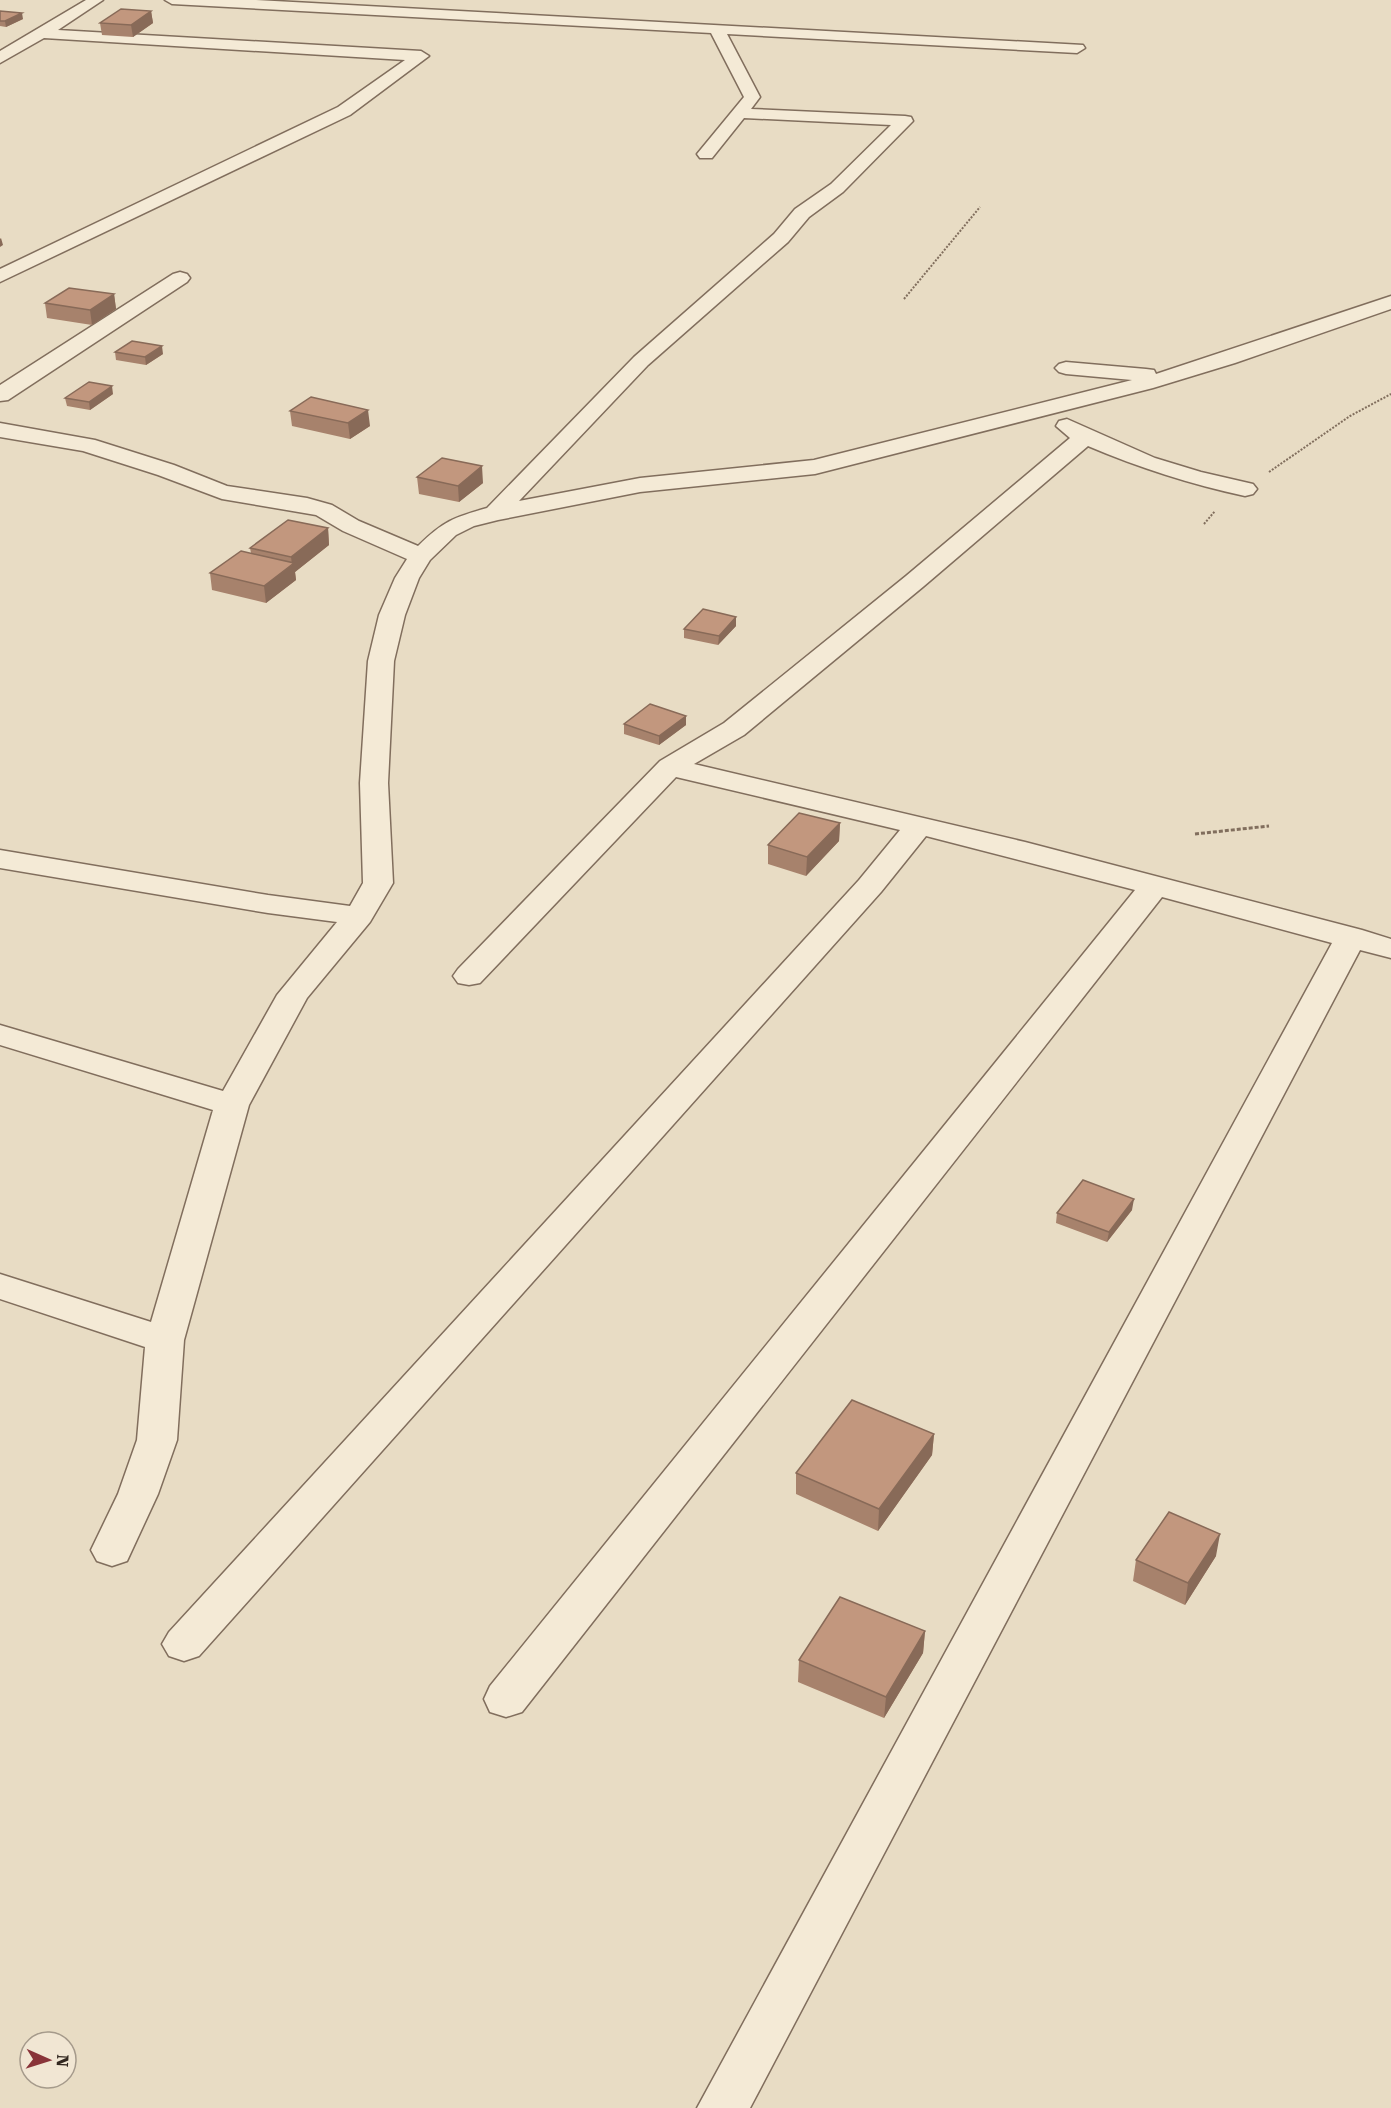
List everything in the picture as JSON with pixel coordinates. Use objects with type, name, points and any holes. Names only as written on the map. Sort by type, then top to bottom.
[{"type":"street","points":[[0,58],[96,0]]},
{"type":"street","points":[[172,0],[1077,48]]},
{"type":"street","points":[[706,154],[752,97],[717,30]]},
{"type":"street","points":[[0,276],[344,111],[422,56],[39,33]]},
{"type":"street","points":[[495,513],[641,361],[781,238],[802,213],[837,188],[905,121],[737,113]]},
{"type":"street","points":[[0,395],[180,278]]},
{"type":"street","points":[[112,1550],[138,1494],[157,1440],[165,1340],[232,1104],[292,994],[359,916],[378,883],[374,783],[381,661],[392,615],[407,578],[421,556],[448,530],[466,521],[495,513],[640,485],[815,466],[1061,403],[1098,396],[1237,358],[1391,302]]},
{"type":"street","points":[[1066,368],[1172,376]]},
{"type":"street","points":[[1061,403],[1059,419],[1076,434],[1167,469],[1245,489]]},
{"type":"street","points":[[0,430],[87,445],[166,470],[222,492],[307,505],[324,510],[351,526],[421,556]]},
{"type":"street","points":[[469,976],[670,767],[734,729],[915,581],[1085,437]]},
{"type":"street","points":[[670,767],[1155,885],[1391,949]]},
{"type":"street","points":[[184,1644],[870,886],[919,826]]},
{"type":"street","points":[[0,858],[268,904],[359,916]]},
{"type":"street","points":[[506,1700],[1155,885]]},
{"type":"street","points":[[723,2108],[1351,937]]},
{"type":"street","points":[[0,1035],[232,1104]]},
{"type":"street","points":[[0,1286],[165,1340]]},
{"type":"path","points":[[904,299],[980,207]]},
{"type":"path","points":[[1245,489],[1350,416],[1391,394]]},
{"type":"path","points":[[1195,834],[1269,826]]},
{"type":"building","points":[[121,9],[151,11],[131,25],[100,23]]},
{"type":"building","points":[[0,11],[22,13],[0,21]]},
{"type":"building","points":[[69,288],[114,294],[90,310],[45,303]]},
{"type":"building","points":[[132,341],[162,346],[145,357],[115,352]]},
{"type":"building","points":[[89,382],[112,386],[89,402],[65,398]]},
{"type":"building","points":[[311,397],[368,410],[348,423],[290,411]]},
{"type":"building","points":[[442,458],[482,466],[458,486],[417,477]]},
{"type":"building","points":[[288,520],[328,528],[291,557],[250,548]]},
{"type":"building","points":[[241,551],[294,563],[264,586],[210,573]]},
{"type":"building","points":[[703,609],[736,617],[719,636],[684,629]]},
{"type":"building","points":[[650,704],[686,716],[659,736],[624,724]]},
{"type":"building","points":[[799,813],[840,823],[807,857],[768,845]]},
{"type":"building","points":[[1083,1180],[1134,1199],[1109,1232],[1057,1213]]},
{"type":"building","points":[[852,1400],[934,1434],[879,1509],[796,1473]]},
{"type":"building","points":[[1169,1512],[1220,1534],[1188,1583],[1136,1560]]},
{"type":"building","points":[[840,1597],[925,1631],[886,1697],[799,1660]]}]
